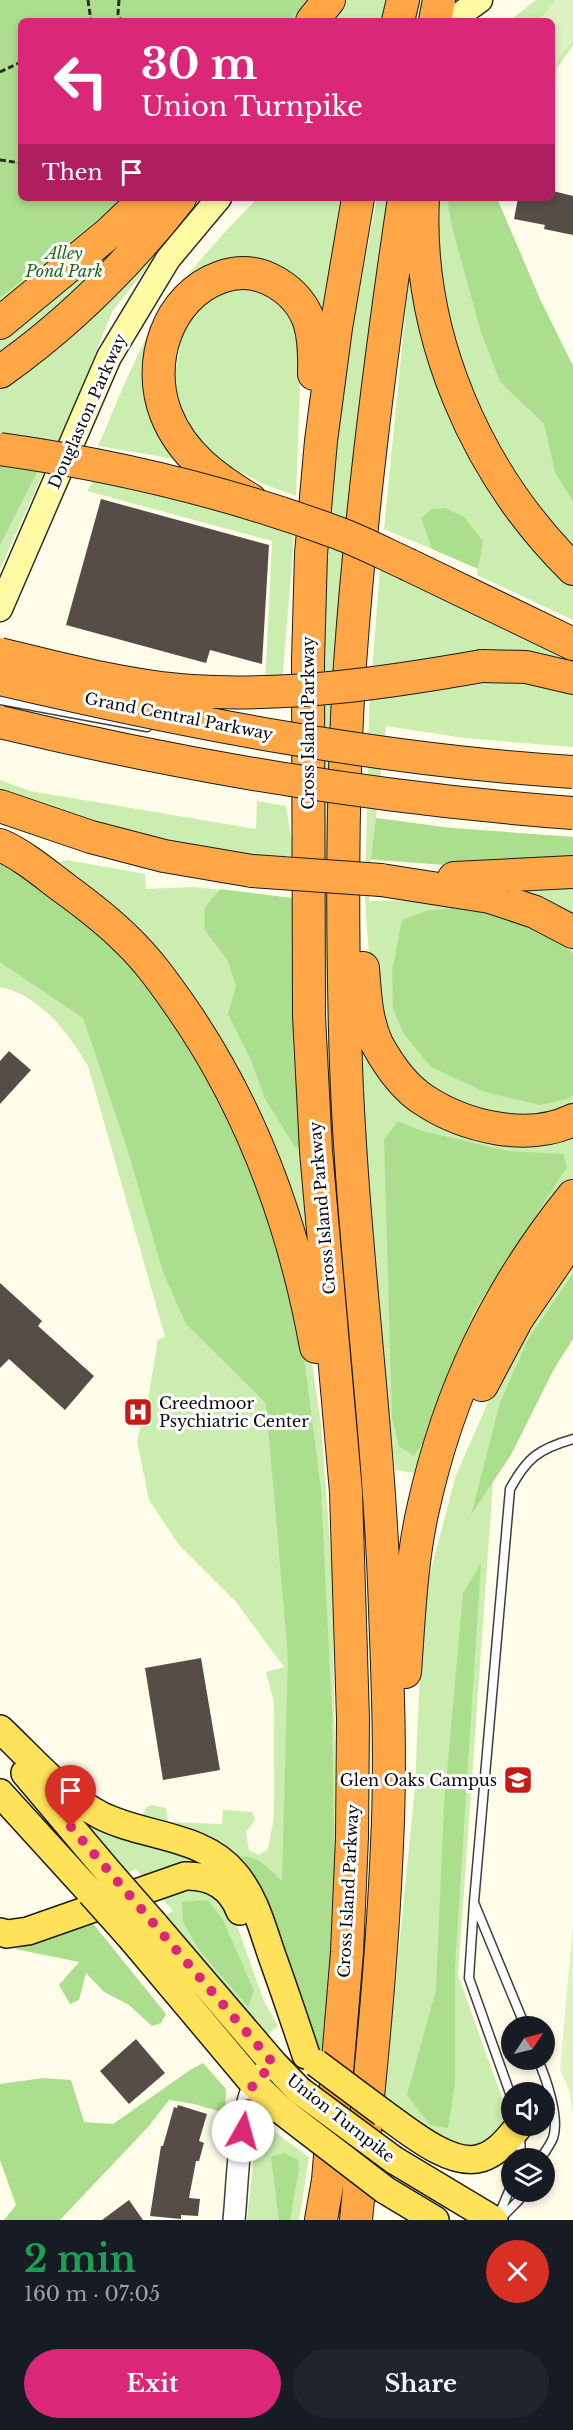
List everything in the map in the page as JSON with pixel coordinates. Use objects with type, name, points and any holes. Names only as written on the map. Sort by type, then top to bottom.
[{"type":"highway","points":[[316,18],[330,0]]},
{"type":"highway","points":[[399,18],[403,0]]},
{"type":"highway","points":[[440,18],[455,9]]},
{"type":"highway","points":[[0,323],[84,254],[143,201]]},
{"type":"highway","points":[[0,372],[65,320],[115,273],[177,201]]},
{"type":"highway","name":"Cross Island Parkway","points":[[321,2220],[328,2181],[345,1975],[352,1849],[353,1719],[346,1492],[316,1151],[309,1016],[308,776],[311,554],[329,374],[358,201]]},
{"type":"highway","name":"Cross Island Parkway","points":[[356,2220],[381,1953],[388,1828],[388,1722],[380,1490],[349,1141],[345,1017],[345,785],[350,667],[360,556],[385,335],[404,201]]},
{"type":"highway","points":[[423,201],[422,229],[428,292],[441,348],[460,403],[485,453],[515,503],[549,546],[573,569]]},
{"type":"highway","points":[[265,508],[214,476],[197,461],[182,443],[166,415],[159,386],[160,356],[168,323],[185,299],[206,282],[236,271],[264,275],[290,290],[308,314],[315,342],[311,554]]},
{"type":"highway","points":[[0,449],[124,470],[190,485],[339,533],[573,644]]},
{"type":"highway","points":[[0,654],[92,676],[190,691],[265,693],[344,687],[482,666],[526,667],[573,678]]},
{"type":"highway","name":"Grand Central Parkway","points":[[0,679],[172,717],[320,742],[452,760],[573,772]]},
{"type":"highway","points":[[0,722],[80,741],[256,775],[449,801],[573,813]]},
{"type":"highway","points":[[345,785],[367,1015],[377,1043],[395,1072],[422,1100],[455,1116],[491,1126],[524,1131],[560,1126],[573,1120]]},
{"type":"highway","points":[[5,828],[127,940],[162,980],[191,1021],[222,1072],[249,1126],[275,1190],[311,1318],[338,1485],[350,1602]]},
{"type":"highway","points":[[5,828],[109,852],[173,863],[252,871],[489,887],[573,872]]},
{"type":"highway","points":[[489,887],[573,932]]},
{"type":"highway","points":[[381,1953],[395,1816],[411,1581],[422,1510],[441,1441],[467,1366],[499,1304],[542,1235],[573,1196]]},
{"type":"highway","points":[[404,1689],[417,1583],[434,1515],[456,1448],[483,1382],[517,1319],[573,1237]]},
{"type":"main road","name":"Douglaston Parkway","points":[[0,609],[109,357],[168,259],[216,201]]},
{"type":"main road","points":[[0,1729],[66,1792],[98,1814],[123,1826],[198,1846],[216,1856],[234,1872],[252,1898],[311,2059]]},
{"type":"main road","name":"Union Turnpike","points":[[0,1744],[273,2063],[299,2090],[394,2160],[496,2220]]},
{"type":"main road","name":"Union Turnpike","points":[[0,1793],[133,1940],[254,2084],[282,2111],[385,2190],[435,2220]]},
{"type":"main road","points":[[0,1932],[7,1934],[28,1931],[185,1876],[210,1878],[235,1899],[274,2002],[311,2059],[436,2151],[463,2158],[479,2159],[495,2151],[510,2136]]},
{"type":"street","points":[[234,2220],[245,2109],[254,2084],[273,2063]]},
{"type":"lane","points":[[0,700],[157,729]]},
{"type":"lane","points":[[506,2082],[469,1978],[510,1490],[523,1466],[548,1446],[573,1439]]},
{"type":"lane","points":[[474,1902],[521,2016]]},
{"type":"lane","points":[[542,2070],[555,2124],[553,2137],[547,2148]]},
{"type":"lane","points":[[496,2220],[504,2202]]},
{"type":"lane","points":[[496,2220],[517,2202]]},
{"type":"path","points":[[119,0],[120,18]]},
{"type":"path","points":[[87,1],[90,18]]},
{"type":"path","points":[[0,72],[18,63]]},
{"type":"path","points":[[0,160],[18,163]]},
{"type":"green space","name":"Alley Pond Park","points":[[0,0],[440,0],[425,18],[18,18],[18,201],[199,201],[112,312],[78,396],[0,569]]},
{"type":"green space","points":[[0,0],[307,0],[292,18],[18,18],[18,201],[120,201],[0,298]]},
{"type":"green space","points":[[536,0],[573,0],[573,45],[557,68],[555,81],[555,18],[513,18]]},
{"type":"green space","points":[[556,0],[573,0],[573,41],[555,62],[555,18],[541,18]]},
{"type":"green space","points":[[255,201],[345,201],[326,305],[317,321],[257,263],[162,322],[187,461],[98,446],[138,354],[165,307],[202,258]]},
{"type":"green space","points":[[376,201],[392,201],[343,625],[371,1528],[368,1561],[333,1169],[320,831],[326,577],[331,488],[345,365]]},
{"type":"green space","points":[[432,201],[447,201],[451,224],[481,333],[500,382],[544,424],[555,473],[573,502],[573,555],[498,460],[448,348]]},
{"type":"green space","points":[[447,201],[498,201],[540,299],[573,366],[573,502],[555,473],[544,424],[500,382],[481,333],[451,224]]},
{"type":"green space","points":[[415,216],[430,324],[573,577],[573,620],[477,575],[478,568],[384,529]]},
{"type":"green space","points":[[255,279],[289,296],[308,382],[300,383],[296,496],[261,483],[218,460],[185,424],[174,380],[184,325],[214,289]]},
{"type":"green space","points":[[0,463],[38,470],[0,545]]},
{"type":"green space","points":[[94,480],[238,515],[294,535],[282,685],[265,685],[272,541],[87,491]]},
{"type":"green space","points":[[445,508],[464,517],[483,541],[478,569],[432,549],[421,518],[432,509]]},
{"type":"green space","points":[[380,568],[573,656],[573,663],[521,682],[573,693],[573,747],[464,738],[386,726],[376,818],[451,828],[573,837],[557,864],[445,865],[371,860],[369,901],[407,900],[495,908],[573,942],[573,1109],[541,1119],[485,1117],[428,1090],[388,1047],[372,996],[365,900],[369,713]]},
{"type":"green space","points":[[0,780],[30,791],[256,829],[257,801],[286,806],[294,856],[202,856],[0,794]]},
{"type":"green space","points":[[376,818],[451,828],[573,837],[573,863],[445,865],[371,859]]},
{"type":"green space","points":[[0,859],[303,1304],[321,1424],[332,1568],[335,1914],[257,1889],[142,1817],[146,1807],[152,1805],[166,1808],[168,1822],[222,1824],[223,1810],[252,1812],[255,1820],[246,1832],[249,1850],[259,1855],[268,1849],[274,1817],[274,1703],[266,1672],[284,1667],[236,1602],[179,1545],[149,1500],[137,1441],[148,1399],[158,1340],[165,1337],[88,1066],[72,1041],[40,1007],[14,991],[0,987]]},
{"type":"green space","points":[[0,859],[136,960],[199,1045],[263,1191],[297,1303],[321,1489],[332,1713],[335,1914],[325,2058],[317,2052],[226,1856],[258,1860],[282,1881],[288,1656],[266,1403],[186,1324],[163,1272],[127,1148],[83,1018],[0,962]]},
{"type":"green space","points":[[67,860],[145,874],[146,889],[194,887],[292,898],[308,1205],[318,1303],[57,863]]},
{"type":"green space","points":[[573,887],[573,918],[516,891]]},
{"type":"green space","points":[[220,889],[292,898],[293,1050],[300,1147],[295,1147],[265,1099],[251,1060],[228,1014],[236,986],[228,961],[204,929],[205,907]]},
{"type":"green space","points":[[452,908],[484,913],[533,928],[562,944],[573,954],[573,1095],[568,1099],[540,1105],[485,1092],[431,1067],[404,1034],[393,1009],[392,972],[402,920],[426,911]]},
{"type":"green space","points":[[357,1015],[408,1097],[573,1128],[573,1182],[422,1474],[395,1470],[375,1284]]},
{"type":"green space","points":[[398,1121],[419,1130],[507,1151],[563,1154],[567,1167],[474,1311],[423,1443],[414,1456],[399,1446],[392,1418],[384,1140]]},
{"type":"green space","points":[[573,1268],[573,1273],[528,1339],[500,1402],[472,1512],[493,1482],[458,1975],[501,2095],[501,2129],[490,2141],[478,2146],[465,2146],[450,2142],[420,2127],[384,2102],[415,1786],[420,1670],[429,1577],[456,1475],[492,1393],[530,1325]]},
{"type":"green space","points":[[573,1273],[573,1339],[554,1369],[511,1455],[471,1515],[500,1402],[528,1339]]},
{"type":"green space","points":[[481,1563],[455,1968],[455,2083],[448,2128],[430,2125],[407,2095],[436,1990],[444,1806],[463,1593]]},
{"type":"green space","points":[[68,1806],[164,1844],[224,1872],[147,1881],[136,1869],[126,1873]]},
{"type":"green space","points":[[198,1886],[231,1909],[264,2001],[278,2026],[266,2036],[163,1917],[173,1911],[159,1895]]},
{"type":"green space","points":[[208,1900],[223,1920],[254,1991],[248,2007],[199,1950],[183,1922],[182,1902]]},
{"type":"green space","points":[[91,1921],[166,2014],[161,2023],[152,2026],[129,2005],[104,1992],[86,1973],[79,2000],[70,2004],[59,1985],[79,1962],[15,1949]]},
{"type":"green space","points":[[573,1924],[573,2115],[569,2090],[560,2069]]},
{"type":"green space","points":[[203,2063],[226,2089],[225,2113],[169,2100],[149,2126],[60,2220],[4,2220],[16,2205],[0,2160],[0,2084],[43,2078],[71,2080],[84,2122],[113,2124]]},
{"type":"green space","points":[[262,2127],[268,2127],[309,2157],[299,2220],[247,2220],[256,2135]]},
{"type":"green space","points":[[284,2153],[298,2160],[299,2169],[290,2220],[279,2220],[271,2157]]},
{"type":"building","points":[[555,192],[573,196],[573,235],[544,229],[545,225],[514,219],[517,201],[555,201]]},
{"type":"building","points":[[101,499],[269,545],[262,664],[210,650],[206,663],[66,625]]},
{"type":"building","points":[[9,1051],[31,1070],[0,1104],[0,1061]]},
{"type":"building","points":[[0,1283],[42,1321],[38,1326],[94,1376],[65,1410],[9,1359],[0,1368]]},
{"type":"building","points":[[201,1658],[220,1770],[163,1780],[145,1668]]},
{"type":"building","points":[[136,2039],[165,2073],[129,2104],[100,2071]]},
{"type":"building","points":[[178,2105],[207,2114],[199,2141],[204,2143],[199,2161],[196,2161],[189,2198],[200,2199],[198,2216],[181,2215],[181,2219],[150,2216],[161,2146],[163,2146],[174,2107],[177,2108]]},
{"type":"building","points":[[129,2200],[143,2220],[102,2220]]},
{"type":"place","name":"Creedmoor Psychiatric Center","points":[[138,1412]]},
{"type":"place","name":"Glen Oaks Campus","points":[[518,1780]]},
{"type":"route","points":[[71,1827],[273,2063],[258,2077],[251,2088],[245,2109],[243,2131]]}]
